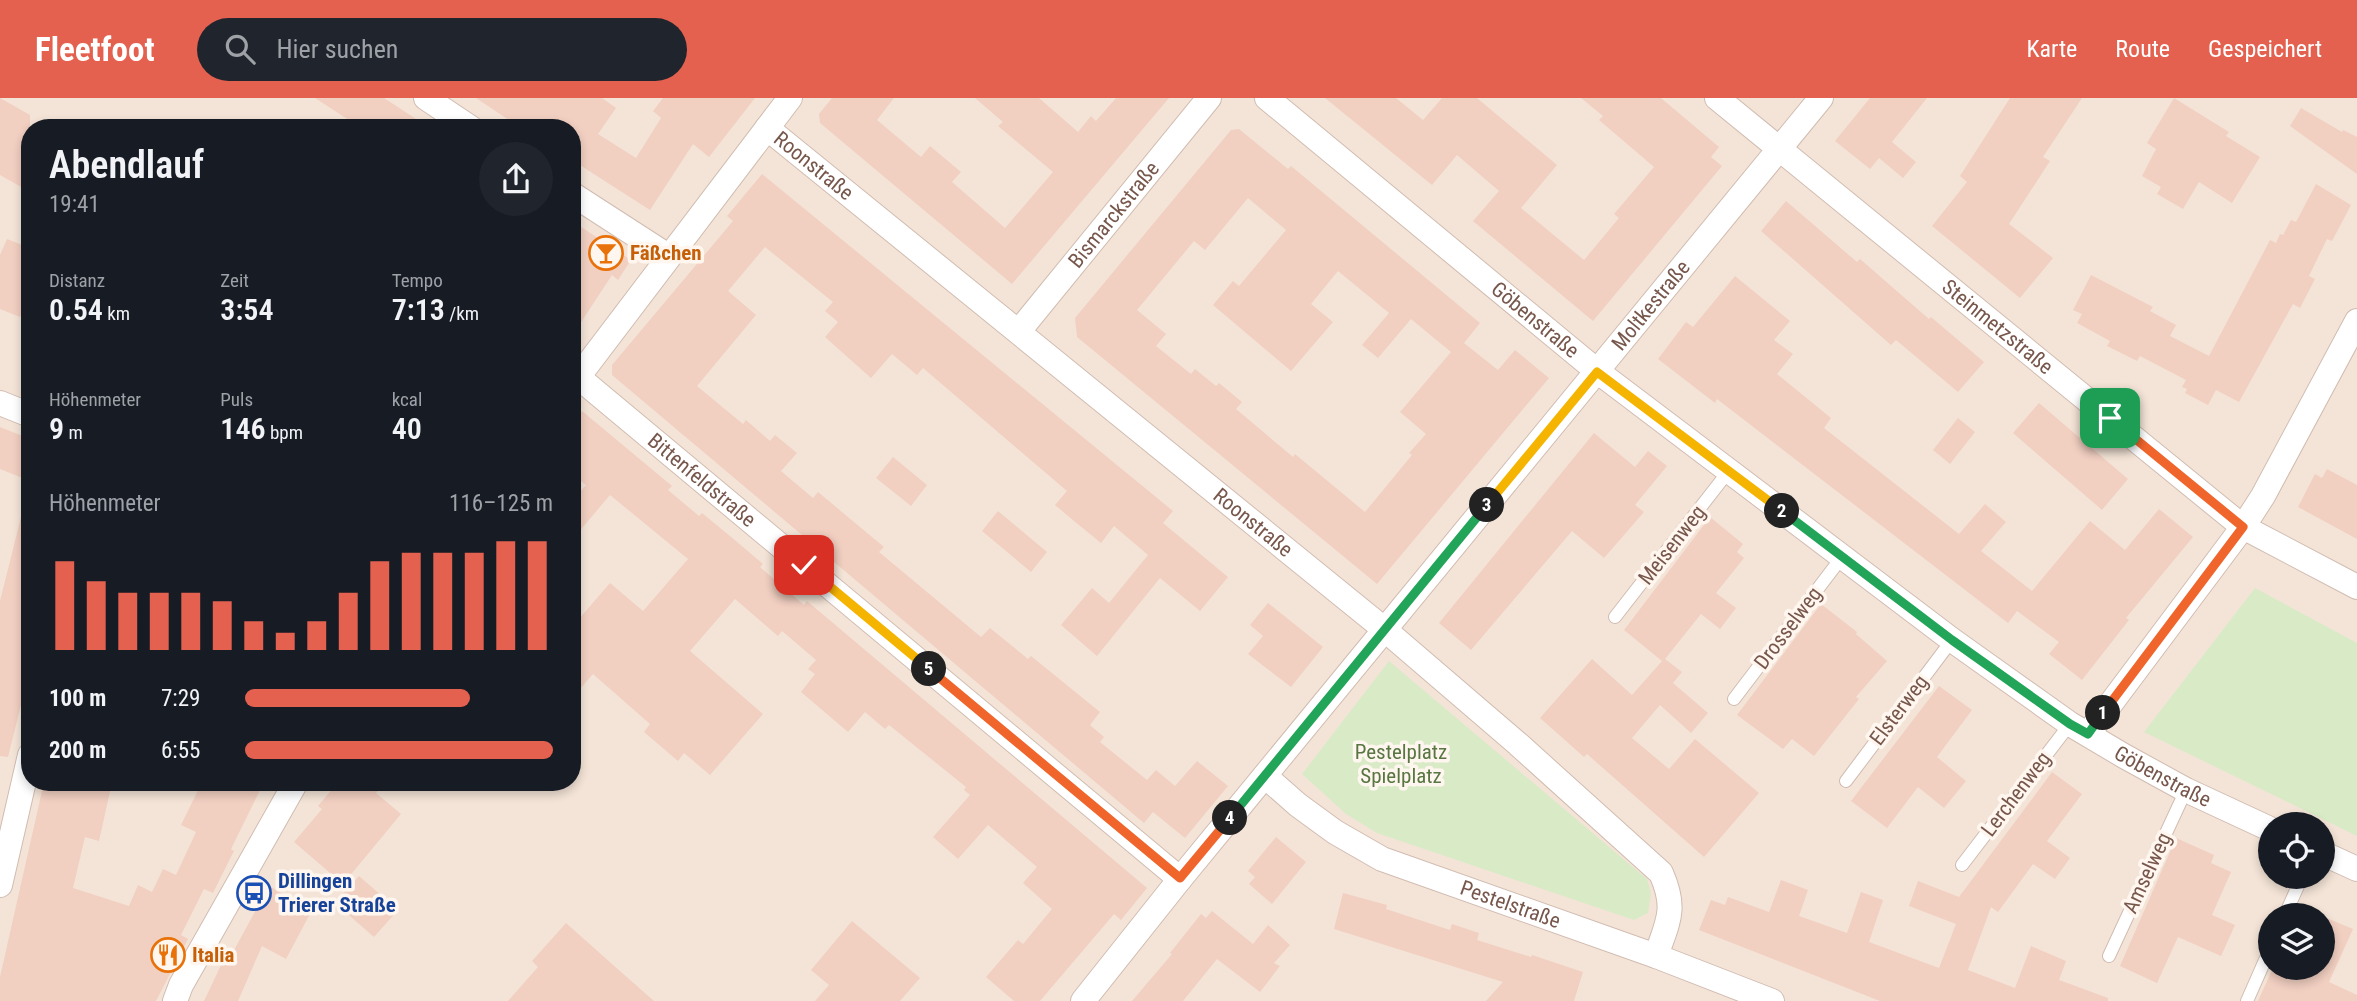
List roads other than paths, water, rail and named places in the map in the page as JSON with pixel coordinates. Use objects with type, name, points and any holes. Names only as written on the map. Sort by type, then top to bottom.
[{"type":"street","points":[[426,98],[458,119]]},
{"type":"street","points":[[581,373],[790,98]]},
{"type":"street","name":"Bismarckstraße","points":[[1019,331],[1209,98]]},
{"type":"street","name":"Göbenstraße","points":[[1267,98],[1597,372],[1952,640],[2079,729],[2186,790],[2258,823]]},
{"type":"street","name":"Steinmetzstraße","points":[[1717,98],[2243,527],[2357,587]]},
{"type":"street","name":"Moltkestraße","points":[[1083,1001],[1180,878],[1821,98]]},
{"type":"street","name":"Roonstraße","points":[[767,128],[1384,629],[1528,753],[1661,873],[1668,890],[1671,912],[1656,956]]},
{"type":"street","points":[[581,200],[668,256]]},
{"type":"street","points":[[2079,729],[2243,527],[2263,496],[2357,321]]},
{"type":"street","name":"Bittenfeldstraße","points":[[581,386],[1180,878]]},
{"type":"street","points":[[0,403],[21,411]]},
{"type":"street","name":"Pestelstraße","points":[[1265,776],[1335,832],[1382,859],[1656,956],[1772,1001]]},
{"type":"street","points":[[0,885],[22,791]]},
{"type":"street","points":[[175,1001],[188,973],[291,791]]},
{"type":"street","points":[[2335,859],[2357,869]]},
{"type":"lane","name":"Meisenweg","points":[[1615,617],[1728,472]]},
{"type":"lane","name":"Drosselweg","points":[[1734,699],[1842,556]]},
{"type":"lane","name":"Elsterweg","points":[[1846,781],[1952,640]]},
{"type":"lane","name":"Lerchenweg","points":[[1962,865],[2079,729]]},
{"type":"lane","name":"Amselweg","points":[[2109,956],[2186,790]]},
{"type":"lane","points":[[2247,1001],[2258,976]]},
{"type":"place","name":"Fäßchen","points":[[606,253]]},
{"type":"place","name":"Dillingen Trierer Straße","points":[[254,893]]},
{"type":"place","name":"Italia","points":[[168,955]]},
{"type":"park label","name":"Pestelplatz Spielplatz","points":[[1401,764]]}]
